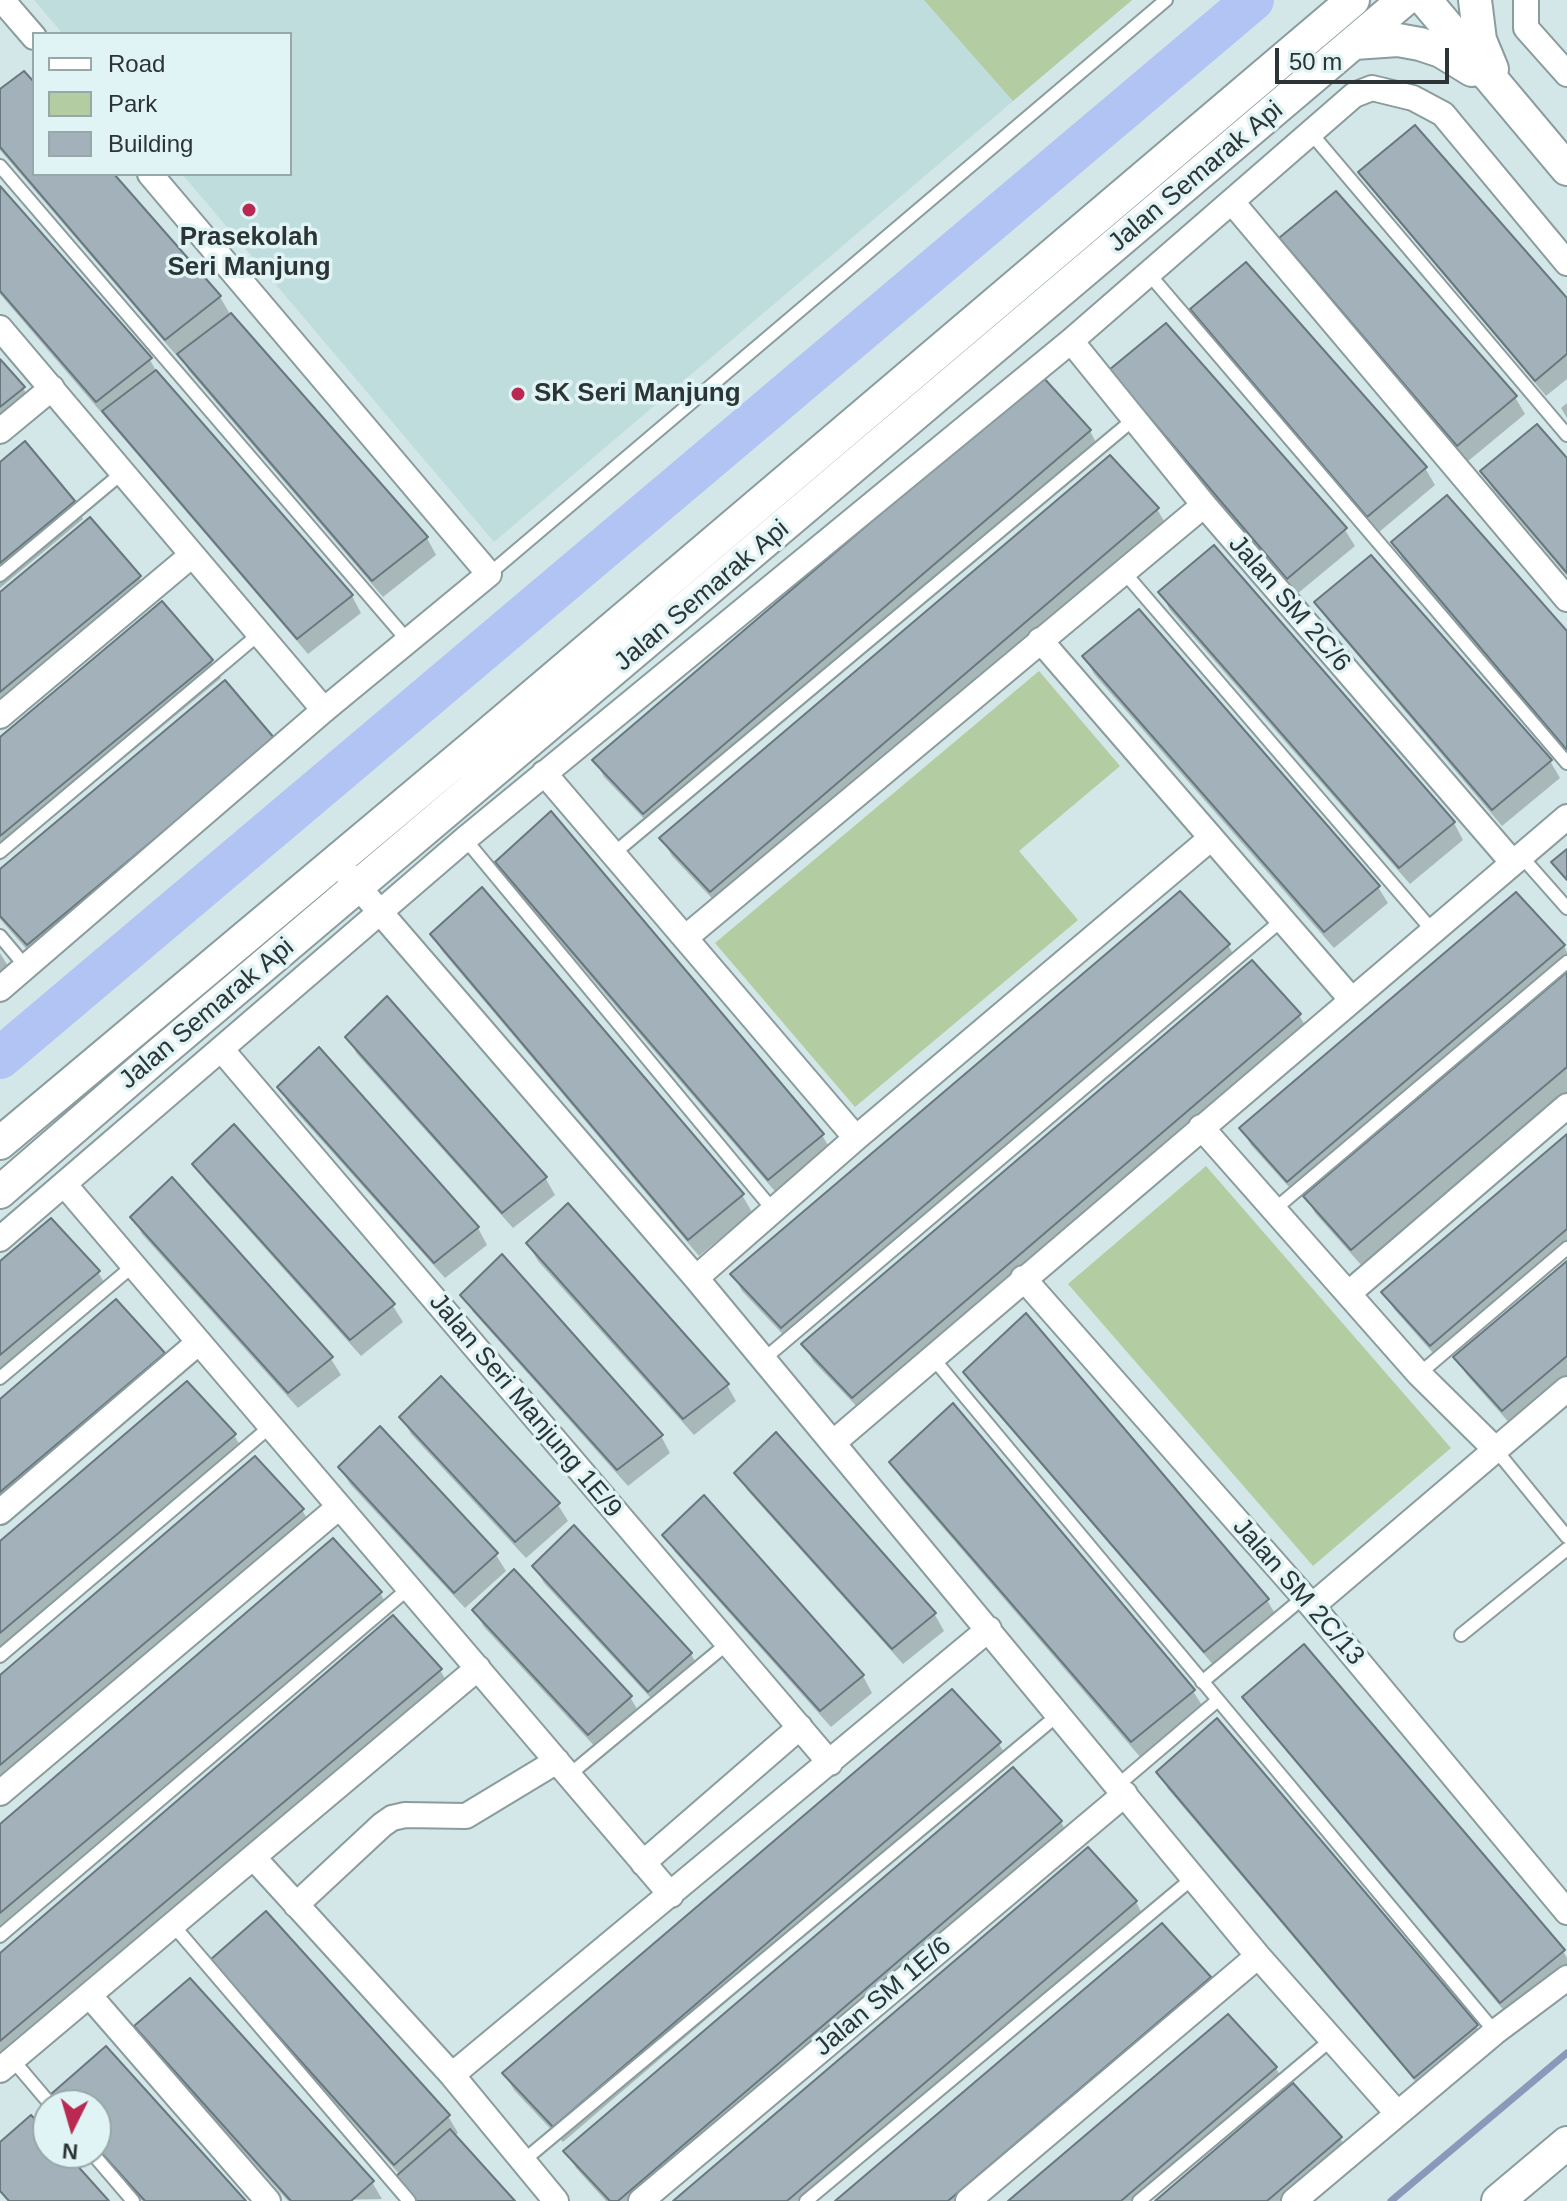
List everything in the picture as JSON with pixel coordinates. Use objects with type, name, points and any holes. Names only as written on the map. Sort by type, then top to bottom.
[{"type":"street","name":"Jalan Semarak Api","points":[[0,1143],[1334,11],[1353,0]]},
{"type":"street","name":"Jalan Semarak Api","points":[[0,1192],[1404,0]]},
{"type":"street","points":[[1425,0],[1567,169]]},
{"type":"street","points":[[1475,0],[1480,40],[1498,87]]},
{"type":"street","points":[[1526,0],[1526,28],[1567,74]]},
{"type":"street","points":[[5,12],[32,35]]},
{"type":"street","points":[[1354,43],[1398,40],[1420,44],[1441,51],[1498,87]]},
{"type":"street","points":[[0,1239],[465,839],[1071,341],[1354,95],[1372,88],[1413,98],[1443,114],[1567,263]]},
{"type":"street","points":[[0,989],[324,710],[489,574],[152,176]]},
{"type":"street","points":[[1232,202],[1567,599]]},
{"type":"street","points":[[0,328],[324,710]]},
{"type":"street","name":"Jalan SM 2C/6","points":[[1071,341],[1204,505],[1517,859]]},
{"type":"street","points":[[0,431],[52,388]]},
{"type":"street","points":[[685,938],[1204,505]]},
{"type":"street","points":[[0,716],[192,555]]},
{"type":"street","points":[[1040,640],[1351,999]]},
{"type":"street","points":[[544,773],[856,1138]]},
{"type":"street","points":[[834,1442],[1567,817]]},
{"type":"street","points":[[696,1278],[856,1138],[1210,839]]},
{"type":"street","points":[[336,861],[696,1278],[1258,1956],[1397,2113]]},
{"type":"street","name":"Jalan Seri Manjung 1E/9","points":[[221,1049],[830,1763]]},
{"type":"street","points":[[1349,1293],[1567,1106]]},
{"type":"street","points":[[1201,1127],[1419,1374],[1496,1450]]},
{"type":"street","points":[[64,1184],[671,1895]]},
{"type":"street","name":"Jalan SM 2C/13","points":[[1023,1278],[1308,1601],[1567,1912]]},
{"type":"street","points":[[0,1512],[199,1342]]},
{"type":"street","points":[[1308,1601],[1567,1389]]},
{"type":"street","points":[[0,1793],[339,1507]]},
{"type":"street","points":[[452,2075],[989,1629]]},
{"type":"street","points":[[6,2065],[478,1668]]},
{"type":"street","points":[[643,1863],[800,1727]]},
{"type":"street","points":[[296,1905],[392,1818],[405,1815],[466,1816],[563,1768]]},
{"type":"street","name":"Jalan SM 1E/6","points":[[641,2201],[1122,1789]]},
{"type":"street","points":[[253,1857],[452,2075],[556,2201]]},
{"type":"street","points":[[968,2201],[1258,1956]]},
{"type":"street","points":[[1294,2201],[1495,2032],[1567,1978]]},
{"type":"street","points":[[89,1995],[268,2201]]},
{"type":"street","points":[[1498,2201],[1567,2143]]},
{"type":"lane","points":[[489,574],[1166,0]]},
{"type":"lane","points":[[1310,132],[1567,435]]},
{"type":"lane","points":[[0,166],[408,641]]},
{"type":"lane","points":[[1149,274],[1567,763]]},
{"type":"lane","points":[[613,854],[1134,419]]},
{"type":"lane","points":[[0,575],[122,473]]},
{"type":"lane","points":[[1123,571],[1432,930]]},
{"type":"lane","points":[[0,852],[259,634]]},
{"type":"lane","points":[[465,839],[773,1210]]},
{"type":"lane","points":[[1517,859],[1567,908]]},
{"type":"lane","points":[[764,1359],[1282,920]]},
{"type":"lane","points":[[0,936],[26,967]]},
{"type":"lane","points":[[1275,1209],[1567,962]]},
{"type":"lane","points":[[1419,1374],[1567,1248]]},
{"type":"lane","points":[[0,1378],[134,1265]]},
{"type":"lane","points":[[932,1357],[1495,2032]]},
{"type":"lane","points":[[0,1656],[271,1426]]},
{"type":"lane","points":[[1496,1450],[1567,1537]]},
{"type":"lane","points":[[1461,1635],[1567,1549]]},
{"type":"lane","points":[[0,1936],[409,1588]]},
{"type":"lane","points":[[1202,1682],[1308,1601]]},
{"type":"lane","points":[[563,1768],[728,1643]]},
{"type":"lane","points":[[1122,1789],[1218,1700]]},
{"type":"lane","points":[[523,2161],[1059,1714]]},
{"type":"lane","points":[[806,2201],[1194,1877]]},
{"type":"lane","points":[[173,1925],[409,2201]]},
{"type":"lane","points":[[1139,2201],[1332,2039]]},
{"type":"lane","points":[[6,2065],[33,2089]]},
{"type":"lane","points":[[106,2169],[133,2201]]},
{"type":"shaded area","name":"SK Seri Manjung","points":[[34,0],[1132,0],[494,542],[184,176],[292,176],[292,32],[61,32]]},
{"type":"green space","points":[[924,0],[1132,0],[1013,101]]},
{"type":"green space","points":[[1039,671],[1120,766],[1019,851],[1078,920],[855,1107],[715,943]]},
{"type":"green space","points":[[1206,1166],[1451,1448],[1313,1566],[1068,1284]]},
{"type":"building","points":[[24,71],[32,80],[32,176],[116,176],[221,296],[165,340],[0,147],[0,89]]},
{"type":"building","points":[[1415,125],[1567,298],[1567,354],[1535,381],[1358,172]]},
{"type":"building","points":[[0,186],[152,358],[96,402],[0,291]]},
{"type":"building","points":[[1336,191],[1517,396],[1457,446],[1279,238]]},
{"type":"building","points":[[1246,262],[1427,467],[1367,517],[1190,309]]},
{"type":"building","points":[[231,313],[428,537],[372,581],[177,354]]},
{"type":"building","points":[[1166,323],[1347,528],[1287,579],[1109,370]]},
{"type":"building","points":[[0,359],[25,387],[0,407]]},
{"type":"building","points":[[156,370],[353,595],[297,639],[102,411]]},
{"type":"building","points":[[1042,376],[1091,430],[643,814],[592,760]]},
{"type":"building","points":[[1537,424],[1567,458],[1567,573],[1480,471]]},
{"type":"building","points":[[25,441],[75,501],[0,563],[0,462]]},
{"type":"building","points":[[1110,455],[1159,508],[710,892],[659,838]]},
{"type":"building","points":[[1447,495],[1567,631],[1567,750],[1391,542]]},
{"type":"building","points":[[90,517],[141,576],[0,692],[0,592]]},
{"type":"building","points":[[1214,545],[1455,822],[1399,868],[1158,592]]},
{"type":"building","points":[[1371,555],[1552,760],[1492,810],[1314,602]]},
{"type":"building","points":[[162,601],[213,660],[0,836],[0,737]]},
{"type":"building","points":[[1139,609],[1380,886],[1324,932],[1082,656]]},
{"type":"building","points":[[225,680],[275,739],[27,945],[0,916],[0,869]]},
{"type":"building","points":[[551,811],[824,1134],[768,1180],[495,862]]},
{"type":"building","points":[[1567,849],[1567,880],[1551,862]]},
{"type":"building","points":[[482,887],[744,1194],[688,1240],[430,934]]},
{"type":"building","points":[[1180,891],[1230,944],[781,1328],[730,1274]]},
{"type":"building","points":[[1516,892],[1565,945],[1287,1182],[1239,1128]]},
{"type":"building","points":[[1252,960],[1301,1014],[852,1398],[801,1344]]},
{"type":"building","points":[[1567,972],[1567,1067],[1351,1250],[1303,1196]]},
{"type":"building","points":[[387,996],[547,1177],[502,1213],[345,1037]]},
{"type":"building","points":[[319,1047],[479,1227],[434,1263],[277,1087]]},
{"type":"building","points":[[234,1124],[395,1304],[350,1340],[192,1164]]},
{"type":"building","points":[[1567,1134],[1567,1229],[1430,1346],[1381,1292]]},
{"type":"building","points":[[172,1177],[333,1357],[288,1393],[130,1217]]},
{"type":"building","points":[[568,1203],[729,1384],[683,1419],[526,1243]]},
{"type":"building","points":[[51,1218],[100,1271],[0,1355],[0,1261]]},
{"type":"building","points":[[502,1254],[663,1435],[617,1470],[460,1295]]},
{"type":"building","points":[[1567,1261],[1567,1356],[1502,1411],[1453,1357]]},
{"type":"building","points":[[116,1299],[165,1353],[0,1492],[0,1399]]},
{"type":"building","points":[[1026,1313],[1269,1599],[1204,1652],[963,1372]]},
{"type":"building","points":[[441,1376],[560,1503],[515,1542],[399,1417]]},
{"type":"building","points":[[187,1381],[236,1434],[0,1633],[0,1541]]},
{"type":"building","points":[[953,1403],[1195,1690],[1131,1742],[889,1462]]},
{"type":"building","points":[[380,1426],[498,1553],[454,1593],[338,1467]]},
{"type":"building","points":[[776,1432],[936,1613],[892,1649],[734,1473]]},
{"type":"building","points":[[255,1456],[304,1509],[0,1765],[0,1675]]},
{"type":"building","points":[[704,1495],[864,1675],[820,1711],[662,1535]]},
{"type":"building","points":[[574,1525],[692,1653],[648,1692],[532,1566]]},
{"type":"building","points":[[333,1538],[382,1592],[0,1913],[0,1824]]},
{"type":"building","points":[[514,1569],[632,1696],[588,1735],[472,1610]]},
{"type":"building","points":[[393,1615],[442,1669],[0,2041],[0,1953]]},
{"type":"building","points":[[1304,1644],[1565,1950],[1500,2003],[1242,1697]]},
{"type":"building","points":[[952,1689],[1001,1742],[553,2127],[502,2073]]},
{"type":"building","points":[[1217,1718],[1478,2025],[1414,2078],[1156,1772]]},
{"type":"building","points":[[1013,1767],[1062,1821],[618,2201],[610,2201],[563,2151]]},
{"type":"building","points":[[1088,1847],[1137,1901],[787,2201],[673,2201]]},
{"type":"building","points":[[266,1911],[450,2115],[394,2165],[210,1960]]},
{"type":"building","points":[[1162,1923],[1211,1977],[948,2201],[835,2201]]},
{"type":"building","points":[[190,1978],[374,2181],[351,2201],[291,2201],[134,2026]]},
{"type":"building","points":[[1228,2014],[1277,2067],[1121,2201],[1008,2201]]},
{"type":"building","points":[[106,2046],[246,2201],[145,2201],[112,2165],[112,2089],[57,2089]]},
{"type":"building","points":[[1293,2083],[1342,2137],[1267,2201],[1155,2201]]},
{"type":"building","points":[[31,2115],[32,2169],[80,2169],[109,2201],[9,2201],[0,2191],[0,2142]]},
{"type":"building","points":[[450,2129],[515,2201],[415,2201],[394,2178]]},
{"type":"waterway","points":[[0,1058],[1253,0]]},
{"type":"waterway","points":[[1391,2201],[1567,2053]]},
{"type":"place","name":"Prasekolah Seri Manjung","points":[[249,210]]},
{"type":"place","name":"SK Seri Manjung","points":[[518,394]]}]
